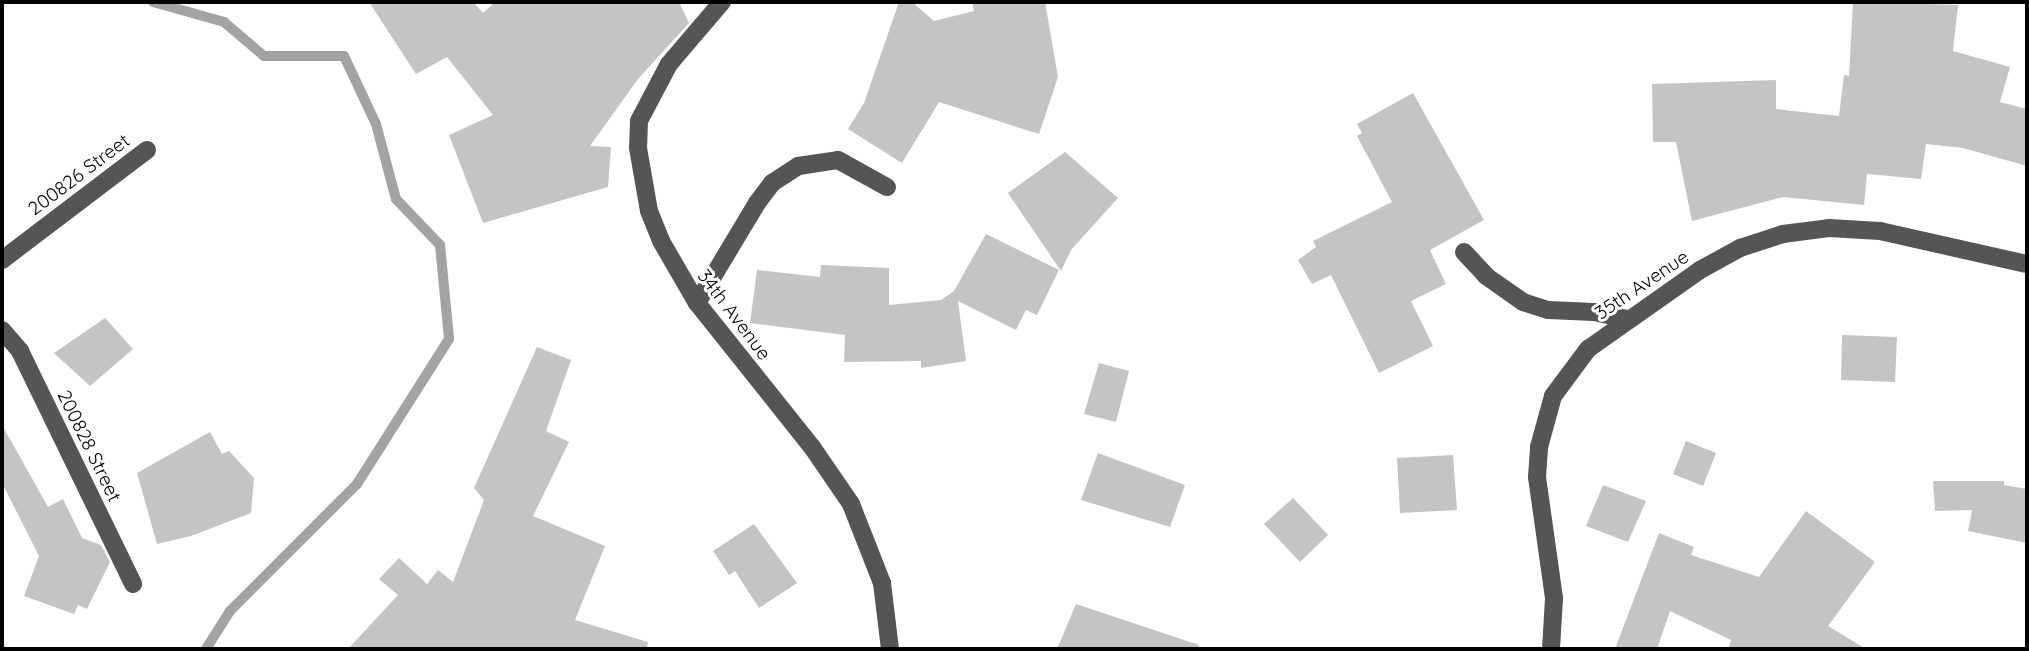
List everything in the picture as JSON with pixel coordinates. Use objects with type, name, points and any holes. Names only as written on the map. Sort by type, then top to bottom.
[{"type":"street","name":"34th Avenue","points":[[722,2],[668,64],[639,121],[640,170],[649,211],[661,241],[696,303],[812,447],[851,504],[883,583],[890,649]]},
{"type":"street","name":"200826 Street","points":[[2,260],[148,150]]},
{"type":"street","points":[[696,303],[772,183],[798,166],[838,160],[887,187]]},
{"type":"street","name":"35th Avenue","points":[[1551,649],[1554,598],[1538,477],[1544,418],[1553,396],[1588,349],[1626,319],[1740,248],[1795,233],[1829,228],[1880,231],[2027,264]]},
{"type":"street","points":[[1464,252],[1486,276],[1523,302],[1548,310],[1594,312],[1626,319]]},
{"type":"street","name":"200828 Street","points":[[2,330],[20,352],[133,584]]},
{"type":"building","points":[[369,2],[473,2],[483,13],[495,2],[679,2],[689,23],[638,79],[590,146],[611,147],[608,187],[483,223],[449,135],[493,115],[447,57],[416,74]]},
{"type":"building","points":[[899,2],[912,2],[934,21],[974,11],[972,2],[1045,2],[1058,77],[1039,134],[939,102],[902,163],[848,129],[864,103]]},
{"type":"building","points":[[1853,2],[1958,5],[1953,51],[2010,67],[2000,102],[2027,109],[2027,166],[1963,148],[1926,144],[1921,179],[1867,174],[1864,205],[1783,197],[1692,221],[1676,142],[1653,142],[1652,84],[1776,80],[1776,109],[1839,116],[1844,75],[1849,76]]},
{"type":"building","points":[[1413,93],[1484,220],[1430,250],[1446,284],[1411,301],[1433,346],[1379,373],[1331,275],[1312,284],[1298,260],[1316,247],[1313,241],[1392,202],[1357,136],[1362,133],[1357,124]]},
{"type":"building","points":[[1065,152],[1118,198],[1071,250],[1061,271],[1008,193]]},
{"type":"building","points":[[986,234],[1059,270],[1037,315],[1026,310],[1016,330],[958,301],[966,361],[921,368],[921,361],[844,362],[845,335],[750,323],[757,270],[820,277],[821,265],[889,268],[889,305],[941,300],[954,291]]},
{"type":"building","points":[[105,318],[133,349],[90,386],[54,353]]},
{"type":"building","points":[[1842,335],[1897,337],[1895,382],[1841,380]]},
{"type":"building","points":[[537,347],[571,360],[546,431],[569,442],[533,516],[605,546],[575,620],[648,642],[647,649],[348,649],[398,595],[379,579],[399,558],[427,584],[438,570],[453,582],[484,500],[474,488]]},
{"type":"building","points":[[1099,363],[1129,371],[1116,422],[1084,414]]},
{"type":"building","points":[[2,425],[48,507],[63,499],[82,538],[101,545],[110,562],[87,609],[78,605],[74,614],[24,596],[39,556],[2,483]]},
{"type":"building","points":[[210,432],[222,454],[229,451],[254,478],[251,513],[191,536],[157,544],[137,473]]},
{"type":"building","points":[[1686,441],[1716,453],[1703,486],[1673,474]]},
{"type":"building","points":[[1098,453],[1185,485],[1170,527],[1081,500]]},
{"type":"building","points":[[1453,455],[1457,510],[1400,513],[1397,458]]},
{"type":"building","points":[[1933,481],[2004,481],[2004,485],[2027,489],[2027,543],[1968,531],[1972,510],[1935,511]]},
{"type":"building","points":[[1603,485],[1646,501],[1628,542],[1586,526]]},
{"type":"building","points":[[1293,498],[1328,535],[1300,562],[1264,524]]},
{"type":"building","points":[[1806,511],[1875,562],[1828,626],[1866,649],[1728,649],[1731,640],[1670,611],[1657,649],[1615,649],[1659,533],[1694,547],[1691,555],[1759,577]]},
{"type":"building","points":[[754,524],[797,583],[759,608],[735,571],[729,575],[713,551]]},
{"type":"building","points":[[1076,604],[1199,645],[1198,649],[1057,649]]},
{"type":"waterway","points":[[153,2],[224,22],[264,56],[344,56],[376,124],[396,199],[440,245],[449,339],[357,484],[230,611],[206,649]]}]
